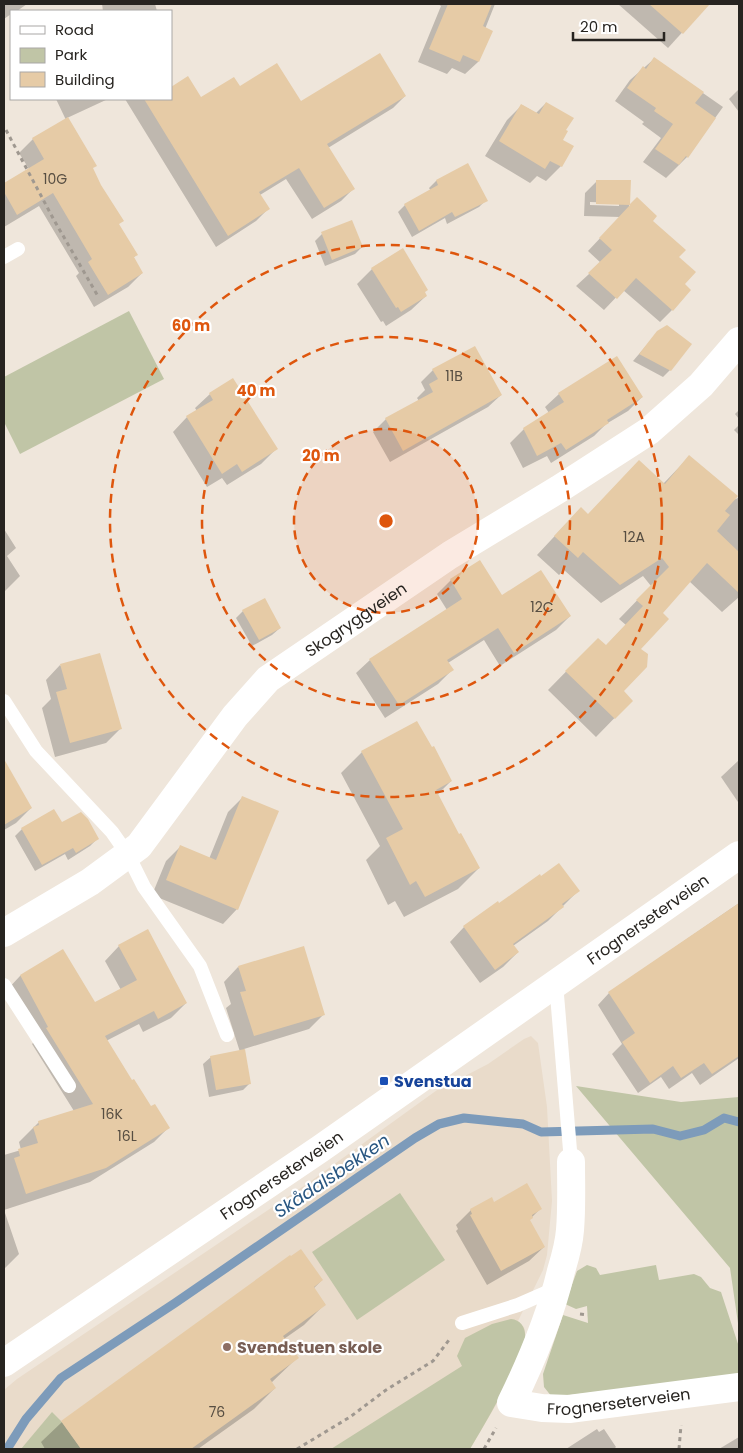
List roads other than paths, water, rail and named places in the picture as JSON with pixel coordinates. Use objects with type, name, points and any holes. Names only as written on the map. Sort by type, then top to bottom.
[{"type":"street","name":"Skogryggveien","points":[[4,933],[90,882],[139,846],[235,716],[268,679],[450,555],[559,489],[648,431],[701,385],[739,341]]},
{"type":"street","name":"Frognerseterveien","points":[[4,1363],[320,1150],[739,855]]},
{"type":"street","name":"Frognerseterveien","points":[[570,1162],[572,1200],[570,1232],[557,1287],[532,1359],[511,1403],[542,1408],[569,1409],[739,1387]]},
{"type":"lane","points":[[4,257],[18,249]]},
{"type":"lane","points":[[4,701],[36,751],[112,832],[128,855],[144,887],[200,966],[227,1035]]},
{"type":"lane","name":"Frognerseterveien","points":[[556,983],[570,1162]]},
{"type":"lane","points":[[4,986],[69,1086]]},
{"type":"lane","points":[[462,1323],[518,1305],[557,1287]]},
{"type":"waterway","name":"Skådalsbekken","points":[[7,1449],[26,1419],[61,1378],[175,1303],[415,1138],[439,1124],[464,1118],[523,1124],[541,1132],[653,1129],[680,1136],[704,1130],[724,1118],[739,1122]]},
{"type":"place","name":"Svenstua","points":[[384,1081]]},
{"type":"place","name":"Svendstuen skole","points":[[227,1347]]}]
